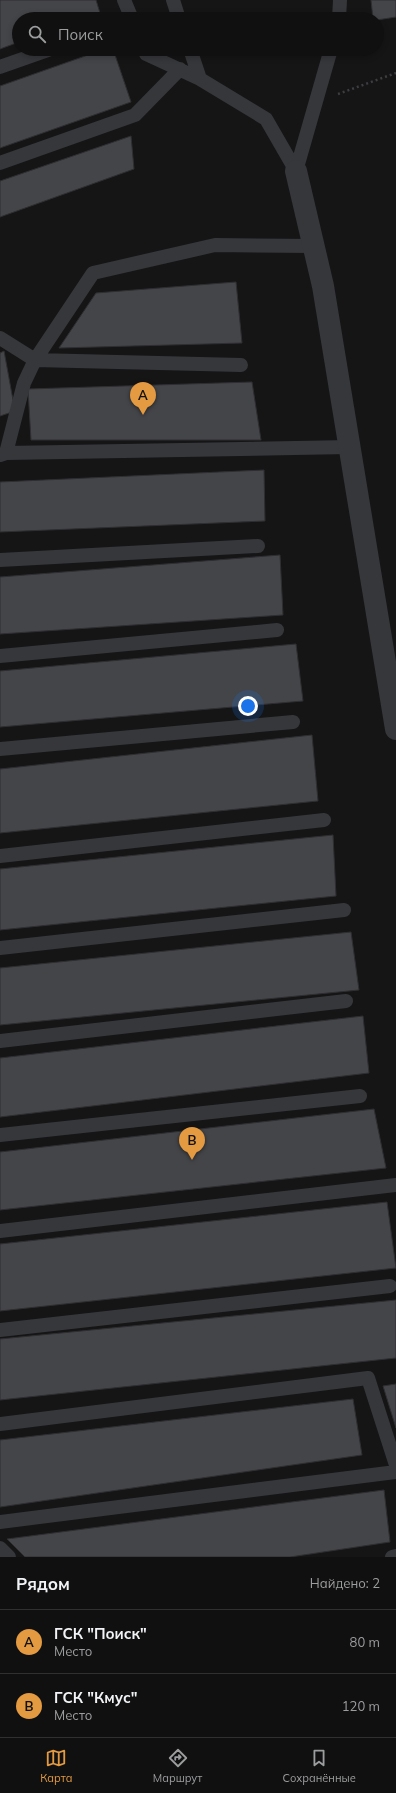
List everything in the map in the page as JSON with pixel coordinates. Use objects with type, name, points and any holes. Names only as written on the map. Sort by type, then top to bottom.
[{"type":"street","points":[[296,171],[323,286],[396,729]]},
{"type":"lane","points":[[124,0],[129,12]]},
{"type":"lane","points":[[173,0],[177,12]]},
{"type":"lane","points":[[339,12],[340,0]]},
{"type":"lane","points":[[0,67],[32,56]]},
{"type":"lane","points":[[151,56],[180,68],[266,119],[296,171]]},
{"type":"lane","points":[[192,56],[200,79]]},
{"type":"lane","points":[[296,171],[329,56]]},
{"type":"lane","points":[[0,163],[135,115],[180,68]]},
{"type":"lane","points":[[314,246],[215,245],[93,273],[35,360],[24,383],[3,454],[350,447]]},
{"type":"lane","points":[[0,338],[35,360],[241,365]]},
{"type":"lane","points":[[0,560],[258,546]]},
{"type":"lane","points":[[0,656],[277,630]]},
{"type":"lane","points":[[0,749],[293,722]]},
{"type":"lane","points":[[0,856],[324,820]]},
{"type":"lane","points":[[0,948],[344,910]]},
{"type":"lane","points":[[0,1041],[346,1001]]},
{"type":"lane","points":[[0,1135],[360,1096]]},
{"type":"lane","points":[[0,1231],[396,1185]]},
{"type":"lane","points":[[0,1330],[390,1286]]},
{"type":"lane","points":[[0,1424],[368,1378],[396,1465]]},
{"type":"lane","points":[[0,1522],[396,1472]]},
{"type":"lane","points":[[0,1548],[9,1557]]},
{"type":"lane","points":[[392,1557],[396,1556]]},
{"type":"path","points":[[316,103],[396,72]]},
{"type":"building","points":[[0,0],[96,0],[100,12],[12,12],[12,45],[0,49]]},
{"type":"building","points":[[371,0],[396,0],[396,17],[384,19],[384,12],[372,12]]},
{"type":"building","points":[[85,56],[115,56],[131,102],[0,148],[0,86]]},
{"type":"building","points":[[131,136],[134,169],[0,217],[0,181]]},
{"type":"building","points":[[236,282],[242,343],[59,348],[96,293]]},
{"type":"building","points":[[4,351],[15,411],[0,416],[0,353]]},
{"type":"building","points":[[252,382],[261,440],[31,440],[28,389]]},
{"type":"building","points":[[264,470],[265,521],[0,532],[0,482]]},
{"type":"building","points":[[280,555],[283,615],[0,634],[0,577]]},
{"type":"building","points":[[296,644],[303,701],[0,727],[0,671]]},
{"type":"building","points":[[312,735],[318,801],[0,833],[0,769]]},
{"type":"building","points":[[333,835],[336,896],[0,930],[0,869]]},
{"type":"building","points":[[351,932],[359,990],[0,1025],[0,968]]},
{"type":"building","points":[[363,1016],[369,1073],[0,1117],[0,1058]]},
{"type":"building","points":[[374,1109],[386,1168],[0,1210],[0,1152]]},
{"type":"building","points":[[387,1202],[396,1268],[0,1311],[0,1244]]},
{"type":"building","points":[[396,1300],[396,1358],[0,1400],[0,1339]]},
{"type":"building","points":[[396,1384],[396,1428],[383,1386]]},
{"type":"building","points":[[353,1399],[362,1455],[0,1507],[0,1440]]},
{"type":"building","points":[[384,1490],[390,1542],[290,1557],[25,1557],[7,1539]]},
{"type":"place","name":"ГСК \"Поиск\"","points":[[143,415]]},
{"type":"place","name":"ГСК \"Кмус\"","points":[[192,1160]]}]
